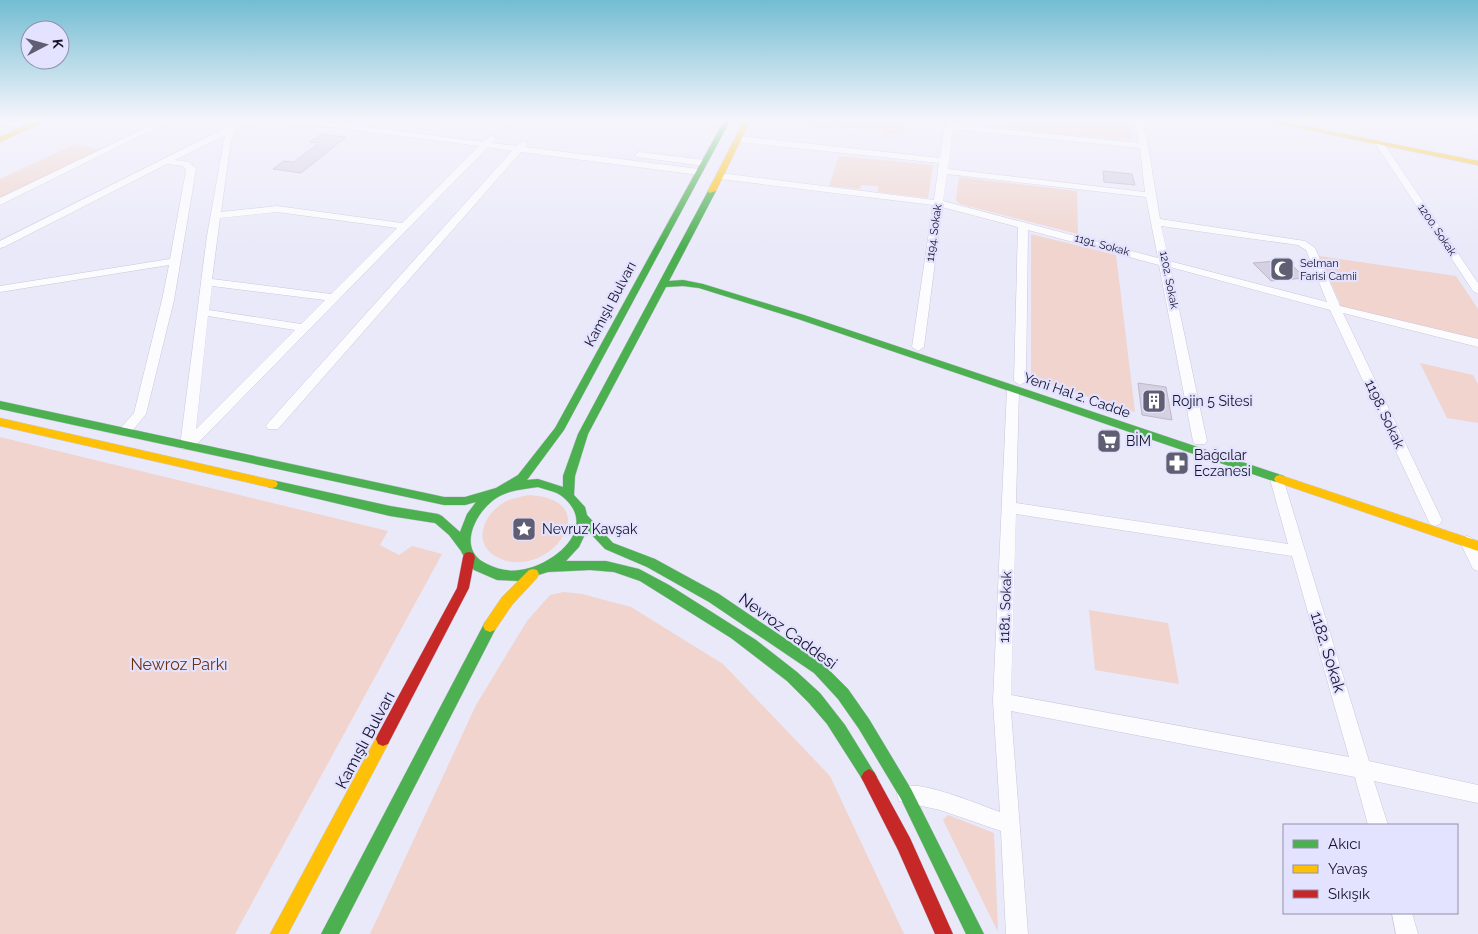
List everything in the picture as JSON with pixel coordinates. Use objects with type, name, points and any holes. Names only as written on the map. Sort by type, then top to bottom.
[{"type":"main road","name":"Kamışlı Bulvarı","points":[[502,490],[522,478],[558,430],[704,163]]},
{"type":"main road","points":[[569,494],[569,476],[583,434],[727,163]]},
{"type":"main road","points":[[676,261],[689,272],[918,347],[1016,385],[1200,441],[1435,520],[1474,541]]},
{"type":"main road","name":"Yeni Hal 2. Cadde","points":[[664,284],[683,283],[700,286],[802,317],[1016,385],[1277,479],[1474,541]]},
{"type":"main road","points":[[0,405],[444,501],[465,501],[520,485],[538,483],[555,486],[569,494],[579,504],[583,518],[582,532],[576,546],[565,558],[550,567],[533,574],[518,576],[496,574],[477,566],[452,532],[438,519],[390,511],[0,422]]},
{"type":"main road","points":[[466,552],[463,536],[465,526],[473,512],[486,499],[502,490]]},
{"type":"main road","name":"Nevroz Caddesi","points":[[583,518],[609,546],[651,563],[714,598],[818,669],[843,694],[864,724],[906,794],[975,934]]},
{"type":"main road","name":"Kamışlı Bulvarı","points":[[279,934],[463,588],[466,552]]},
{"type":"main road","points":[[550,567],[593,565],[617,568],[639,577],[731,630],[783,668],[818,702],[859,759],[890,818],[944,934]]},
{"type":"main road","points":[[330,934],[489,627],[507,601],[533,574]]},
{"type":"street","points":[[0,202],[81,163]]},
{"type":"street","points":[[0,245],[162,163]]},
{"type":"street","points":[[124,432],[140,414],[168,300],[191,169],[186,164],[181,163]]},
{"type":"street","points":[[187,446],[215,216],[223,163]]},
{"type":"street","points":[[187,446],[467,163]]},
{"type":"street","points":[[273,426],[507,163]]},
{"type":"street","points":[[664,163],[702,167]]},
{"type":"street","points":[[917,163],[1150,195]]},
{"type":"street","name":"1194. Sokak","points":[[918,347],[939,203],[943,163]]},
{"type":"street","name":"1202. Sokak","points":[[1146,163],[1150,195],[1200,441]]},
{"type":"street","name":"1200. Sokak","points":[[1392,163],[1478,291]]},
{"type":"street","name":"1191. Sokak","points":[[720,176],[939,203],[1335,308],[1478,343]]},
{"type":"street","points":[[215,216],[277,208],[404,226]]},
{"type":"street","name":"1198. Sokak","points":[[1156,222],[1291,241],[1310,248],[1335,308],[1435,520]]},
{"type":"street","name":"1181. Sokak","points":[[1017,934],[1002,701],[1009,508],[1023,225]]},
{"type":"street","points":[[0,289],[175,261]]},
{"type":"street","points":[[207,282],[332,298]]},
{"type":"street","points":[[203,312],[302,328]]},
{"type":"street","name":"1182. Sokak","points":[[1277,479],[1378,824]]},
{"type":"street","points":[[1009,508],[1298,551]]},
{"type":"street","points":[[1474,541],[1478,565]]},
{"type":"street","points":[[1002,701],[1363,770],[1478,794]]},
{"type":"street","points":[[906,794],[940,800],[1010,825]]},
{"type":"street","points":[[1402,914],[1407,934]]},
{"type":"green space","points":[[35,163],[75,163],[0,198],[0,179]]},
{"type":"green space","points":[[837,163],[908,163],[933,165],[928,198],[878,192],[878,186],[862,185],[859,189],[829,186]]},
{"type":"green space","points":[[959,177],[1077,191],[1078,234],[960,204],[956,200]]},
{"type":"green space","points":[[1031,234],[1116,255],[1135,412],[1031,379]]},
{"type":"green space","points":[[1319,256],[1456,276],[1478,309],[1478,339],[1340,309],[1340,303]]},
{"type":"green space","points":[[1420,363],[1473,375],[1478,384],[1478,423],[1447,418]]},
{"type":"green space","name":"Newroz Parkı","points":[[0,437],[388,531],[380,545],[399,555],[412,546],[442,554],[235,934],[0,934]]},
{"type":"green space","points":[[529,495],[553,500],[565,511],[568,524],[562,538],[550,551],[534,559],[516,562],[497,557],[485,546],[483,539],[483,532],[488,517],[503,503],[514,498]]},
{"type":"green space","points":[[564,592],[582,594],[631,607],[723,664],[830,776],[904,934],[370,934],[476,705],[527,621],[550,595]]},
{"type":"green space","points":[[1089,610],[1168,623],[1179,684],[1095,670]]},
{"type":"green space","points":[[948,815],[994,833],[998,932],[943,820]]},
{"type":"building","points":[[282,163],[314,163],[301,173],[273,169]]},
{"type":"building","points":[[1103,171],[1132,174],[1135,185],[1104,182]]},
{"type":"building","name":"Selman Farisi Camii","points":[[1287,260],[1305,278],[1271,281],[1253,263]]},
{"type":"building","name":"Rojin 5 Sitesi","points":[[1138,383],[1166,387],[1172,420],[1142,415]]},
{"type":"traffic: fast","points":[[502,490],[522,478],[559,430],[704,163]]},
{"type":"traffic: fast","points":[[569,494],[569,476],[583,434],[712,191]]},
{"type":"traffic: fast","points":[[664,284],[683,283],[700,286],[801,317],[1280,479]]},
{"type":"traffic: fast","points":[[0,405],[444,501],[465,501],[495,492]]},
{"type":"traffic: fast","points":[[538,483],[564,492],[581,510],[583,527],[575,544],[560,558],[541,570],[519,576],[497,575],[478,566],[470,557],[466,548],[465,538],[466,527],[477,508],[494,494],[538,483]]},
{"type":"traffic: fast","points":[[272,484],[390,511],[438,519],[453,532],[464,547]]},
{"type":"traffic: fast","points":[[583,518],[609,546],[651,563],[714,598],[819,669],[843,694],[864,724],[906,794],[975,934]]},
{"type":"traffic: fast","points":[[550,567],[598,565],[624,569],[664,588],[736,634],[765,654],[805,688],[840,730],[869,777]]},
{"type":"traffic: fast","points":[[330,934],[490,626]]},
{"type":"traffic: slow","points":[[712,191],[726,163]]},
{"type":"traffic: slow","points":[[0,422],[272,484]]},
{"type":"traffic: slow","points":[[1280,479],[1478,546]]},
{"type":"traffic: slow","points":[[490,626],[507,601],[533,574]]},
{"type":"traffic: slow","points":[[279,934],[383,739]]},
{"type":"traffic: jam","points":[[383,739],[463,588],[469,557]]},
{"type":"traffic: jam","points":[[869,777],[904,844],[944,934]]},
{"type":"place","name":"Selman Farisi Camii","points":[[1282,269]]},
{"type":"place","name":"Rojin 5 Sitesi","points":[[1154,401]]},
{"type":"place","name":"BİM","points":[[1109,441]]},
{"type":"place","name":"Bağcılar Eczanesi","points":[[1177,463]]},
{"type":"place","name":"Nevruz Kavşak","points":[[524,529]]}]
